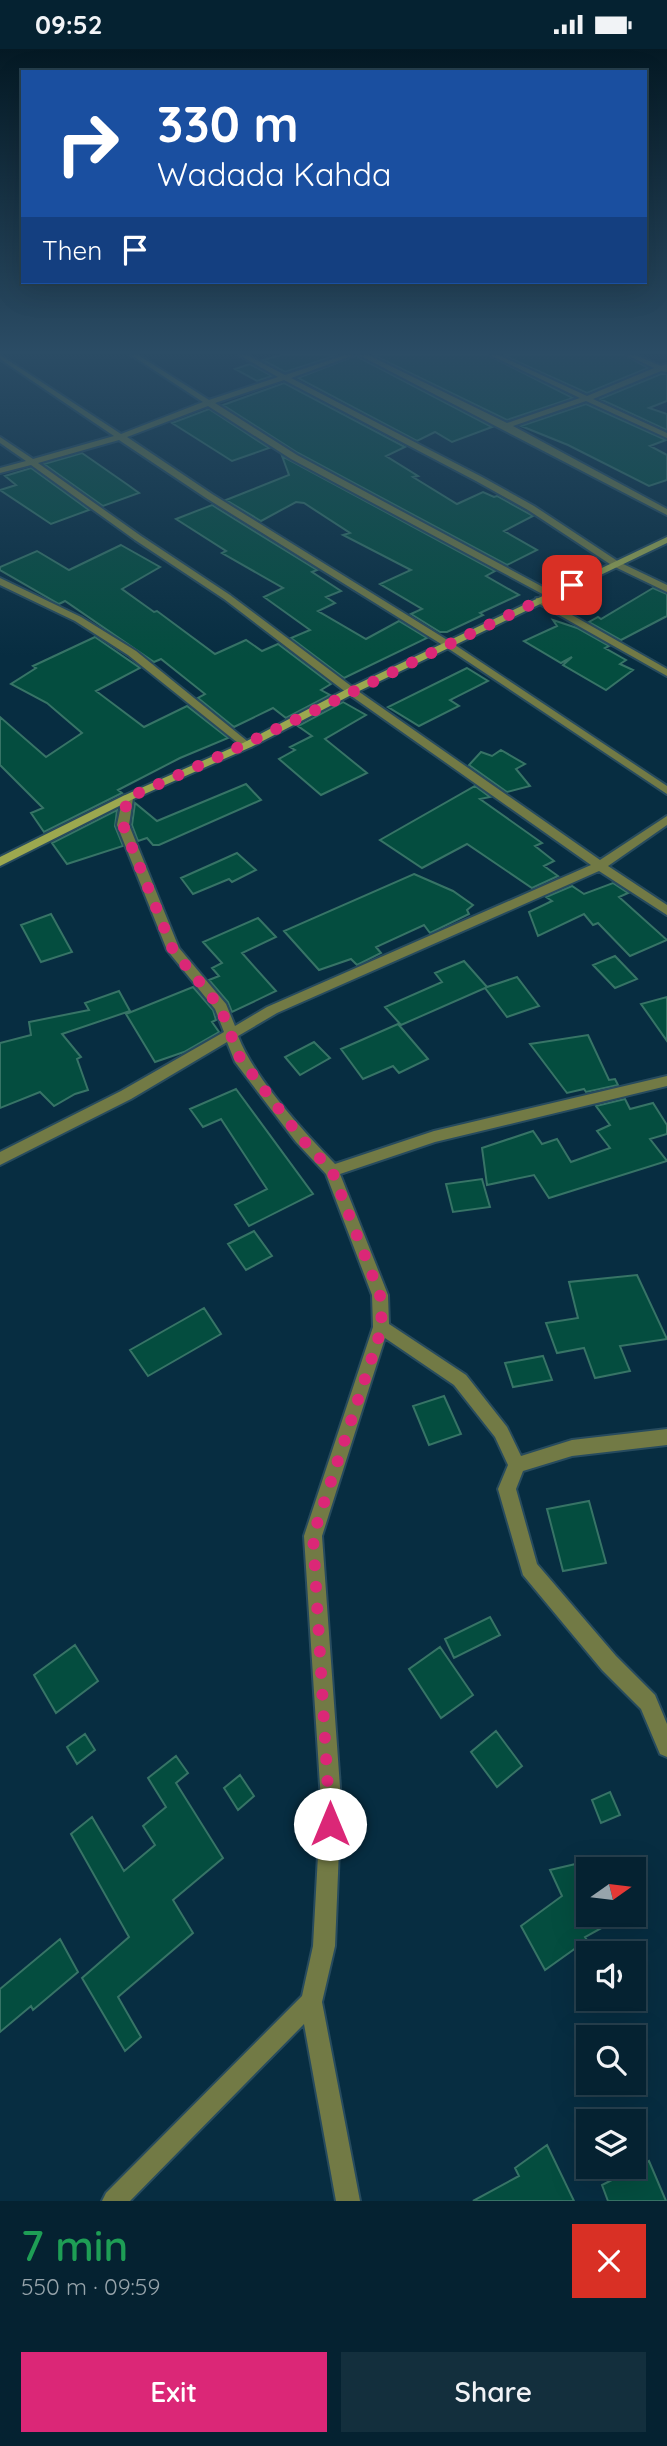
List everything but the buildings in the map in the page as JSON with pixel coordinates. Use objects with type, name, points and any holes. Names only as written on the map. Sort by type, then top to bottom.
[{"type":"main road","points":[[0,862],[127,798],[247,745],[351,691],[667,540]]},
{"type":"street","points":[[25,455],[138,538],[227,597],[351,691],[667,911]]},
{"type":"street","points":[[0,471],[49,455]]},
{"type":"street","points":[[151,455],[209,496],[449,645],[667,791]]},
{"type":"street","points":[[292,455],[551,595]]},
{"type":"street","points":[[433,455],[531,507],[616,564],[667,589]]},
{"type":"street","points":[[561,455],[667,512]]},
{"type":"street","points":[[0,581],[78,619],[132,653],[247,745]]},
{"type":"street","points":[[539,600],[667,673]]},
{"type":"street","points":[[127,798],[123,825],[173,950],[220,1007],[240,1058],[301,1138],[332,1171],[380,1295],[382,1327],[313,1536],[331,1801],[324,1946],[311,2002],[348,2201]]},
{"type":"street","points":[[0,1159],[127,1095],[272,1010],[600,866],[667,820]]},
{"type":"street","points":[[332,1171],[434,1137],[667,1081]]},
{"type":"street","points":[[382,1327],[460,1380],[501,1432],[517,1465],[507,1489],[529,1569],[609,1663],[648,1702],[667,1747]]},
{"type":"street","points":[[517,1465],[572,1448],[667,1437]]},
{"type":"street","points":[[114,2201],[311,2002]]},
{"type":"route","points":[[330,1824],[331,1801],[313,1536],[382,1327],[380,1295],[332,1171],[301,1138],[240,1058],[220,1007],[173,950],[123,825],[127,798],[247,745],[351,691],[572,585]]}]
